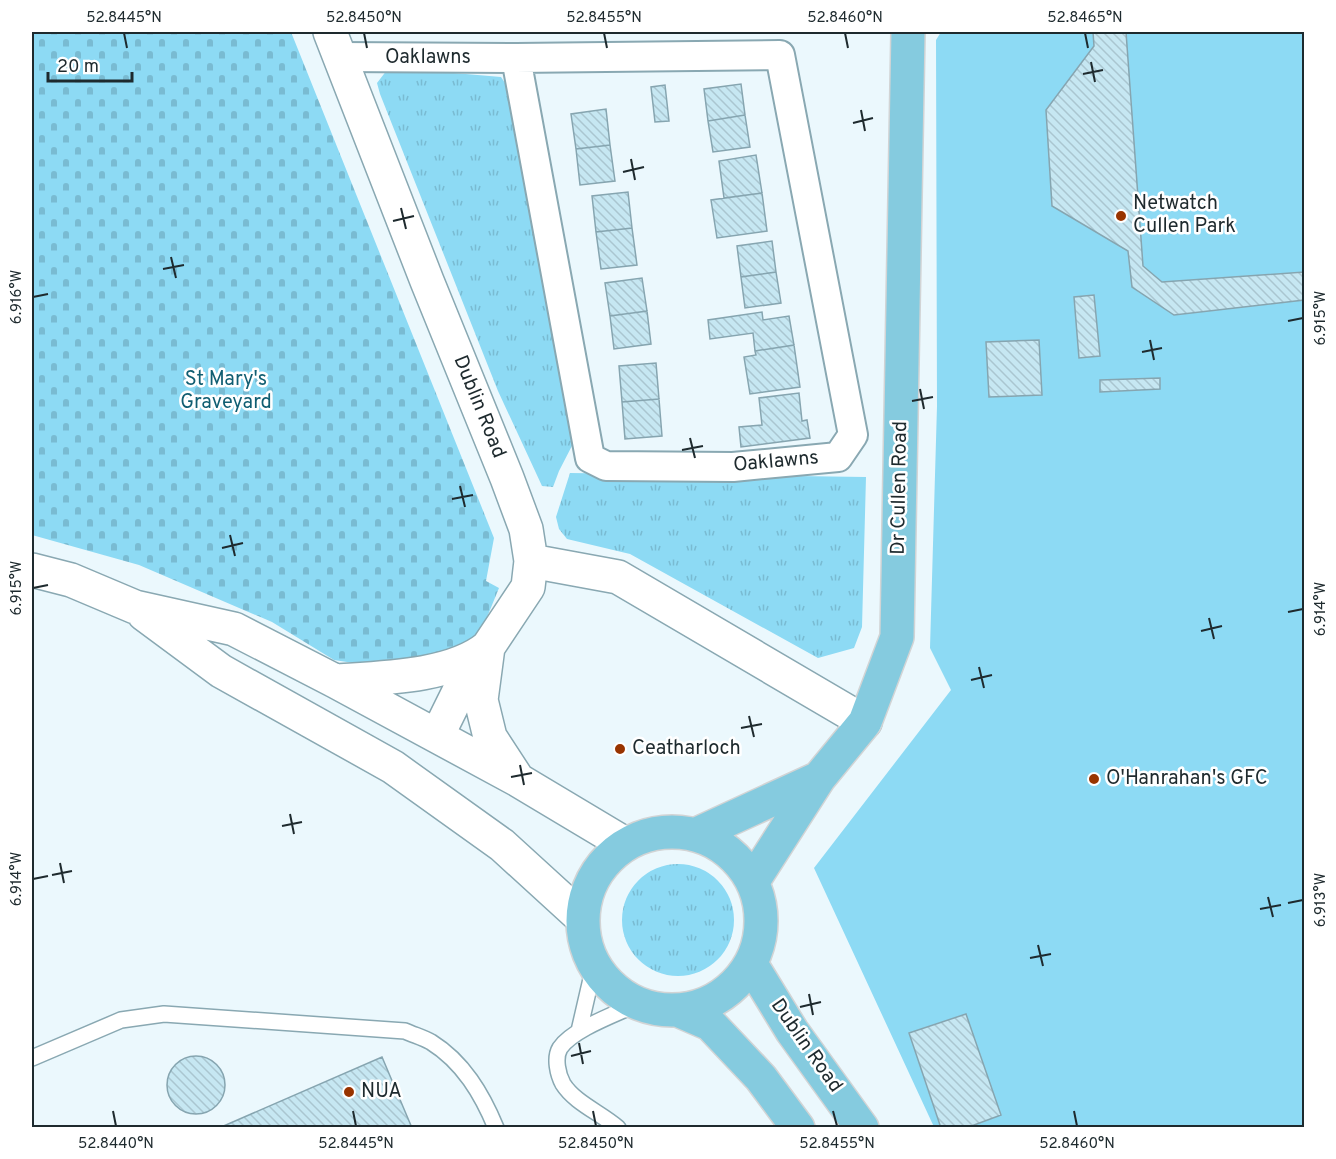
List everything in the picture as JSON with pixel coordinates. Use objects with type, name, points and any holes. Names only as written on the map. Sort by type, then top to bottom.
[{"type":"main road","name":"Dr Cullen Road","points":[[753,880],[819,778],[865,722],[897,637],[908,32]]},
{"type":"main road","name":"Dublin Road","points":[[334,44],[526,529],[531,561],[528,587],[482,652],[481,700],[490,737],[518,780]]},
{"type":"main road","points":[[531,561],[618,576],[865,722]]},
{"type":"main road","points":[[32,570],[71,580],[135,607],[234,629],[518,780],[625,844]]},
{"type":"main road","points":[[135,607],[221,671],[393,767],[419,785],[502,845],[582,918]]},
{"type":"main road","points":[[335,681],[410,676],[482,652]]},
{"type":"main road","points":[[419,785],[443,740],[482,652]]},
{"type":"main road","points":[[697,834],[819,778]]},
{"type":"main road","points":[[672,831],[697,834],[719,844],[739,860],[753,880],[761,908],[761,937],[751,964],[733,987],[708,1004],[680,1011],[658,1010],[637,1004],[612,988],[594,966],[585,943],[582,918],[588,889],[602,863],[625,844],[648,834],[672,831]]},
{"type":"main road","name":"Dublin Road","points":[[751,964],[792,1031],[862,1128]]},
{"type":"main road","points":[[680,1011],[710,1024],[761,1078],[798,1128]]},
{"type":"street","name":"Oaklawns","points":[[334,44],[516,58],[780,55],[853,435],[838,456],[733,467],[606,466],[590,458],[516,58]]},
{"type":"lane","points":[[579,1031],[594,966]]},
{"type":"lane","points":[[618,1128],[580,1101],[563,1084],[556,1066],[559,1049],[579,1031],[637,1004]]},
{"type":"lane","points":[[32,1058],[121,1020],[164,1014],[405,1031],[431,1042],[463,1068],[486,1102],[496,1128]]},
{"type":"green space","name":"St Mary's Graveyard","points":[[32,32],[291,32],[494,538],[486,581],[499,588],[483,627],[461,649],[431,661],[360,664],[334,660],[272,622],[139,565],[32,535]]},
{"type":"green space","name":"O'Hanrahan's GFC","points":[[941,32],[1304,32],[1304,1127],[934,1127],[814,868],[951,690],[930,648],[937,406],[936,40]]},
{"type":"green space","points":[[407,69],[501,77],[509,89],[576,438],[553,487],[542,486],[498,391],[380,94],[377,83],[387,70]]},
{"type":"green space","points":[[570,473],[866,477],[862,627],[854,648],[818,658],[630,554],[567,539],[559,529],[556,517]]},
{"type":"green space","points":[[678,864],[699,869],[717,881],[729,899],[734,920],[729,941],[717,959],[699,971],[678,976],[657,971],[639,959],[627,941],[622,920],[627,899],[639,881],[657,869]]},
{"type":"building","points":[[1093,32],[1126,32],[1143,266],[1162,282],[1304,272],[1304,300],[1174,315],[1132,287],[1128,251],[1052,206],[1046,110],[1094,46]]},
{"type":"building","points":[[741,84],[745,115],[708,121],[704,89]]},
{"type":"building","points":[[665,85],[669,121],[655,122],[651,87]]},
{"type":"building","points":[[606,109],[610,145],[576,149],[571,114]]},
{"type":"building","points":[[745,115],[750,147],[713,152],[708,121]]},
{"type":"building","points":[[610,145],[615,181],[580,185],[576,149]]},
{"type":"building","points":[[756,155],[762,193],[724,198],[719,161]]},
{"type":"building","points":[[628,192],[632,228],[596,232],[592,196]]},
{"type":"building","points":[[762,193],[767,231],[717,238],[711,200]]},
{"type":"building","points":[[632,228],[637,265],[601,269],[596,232]]},
{"type":"building","points":[[772,241],[776,272],[741,277],[737,246]]},
{"type":"building","points":[[776,272],[781,303],[745,308],[741,277]]},
{"type":"building","points":[[642,278],[647,311],[610,316],[605,283]]},
{"type":"building","points":[[1094,295],[1100,356],[1079,358],[1074,297]]},
{"type":"building","points":[[647,311],[651,344],[614,349],[610,316]]},
{"type":"building","points":[[762,312],[763,320],[789,316],[794,345],[755,351],[753,333],[710,339],[708,320]]},
{"type":"building","points":[[1039,340],[1042,395],[989,397],[986,342]]},
{"type":"building","points":[[794,345],[800,387],[750,394],[744,357],[756,355],[755,351]]},
{"type":"building","points":[[656,363],[659,399],[622,402],[619,366]]},
{"type":"building","points":[[1160,378],[1160,389],[1100,392],[1100,380]]},
{"type":"building","points":[[799,393],[802,421],[807,420],[810,438],[741,447],[739,427],[762,425],[759,398]]},
{"type":"building","points":[[659,399],[662,436],[625,439],[622,402]]},
{"type":"building","points":[[966,1014],[1001,1115],[966,1128],[941,1128],[909,1033]]},
{"type":"building","points":[[190,1056],[202,1056],[217,1064],[225,1079],[225,1091],[217,1106],[202,1114],[190,1114],[175,1106],[167,1091],[167,1079],[175,1064]]},
{"type":"building","name":"NUA","points":[[382,1057],[412,1128],[219,1128]]},
{"type":"place","name":"Netwatch Cullen Park","points":[[1121,216]]},
{"type":"place","name":"Ceatharloch","points":[[620,749]]},
{"type":"place","name":"O'Hanrahan's GFC","points":[[1094,779]]},
{"type":"place","name":"NUA","points":[[349,1092]]}]
